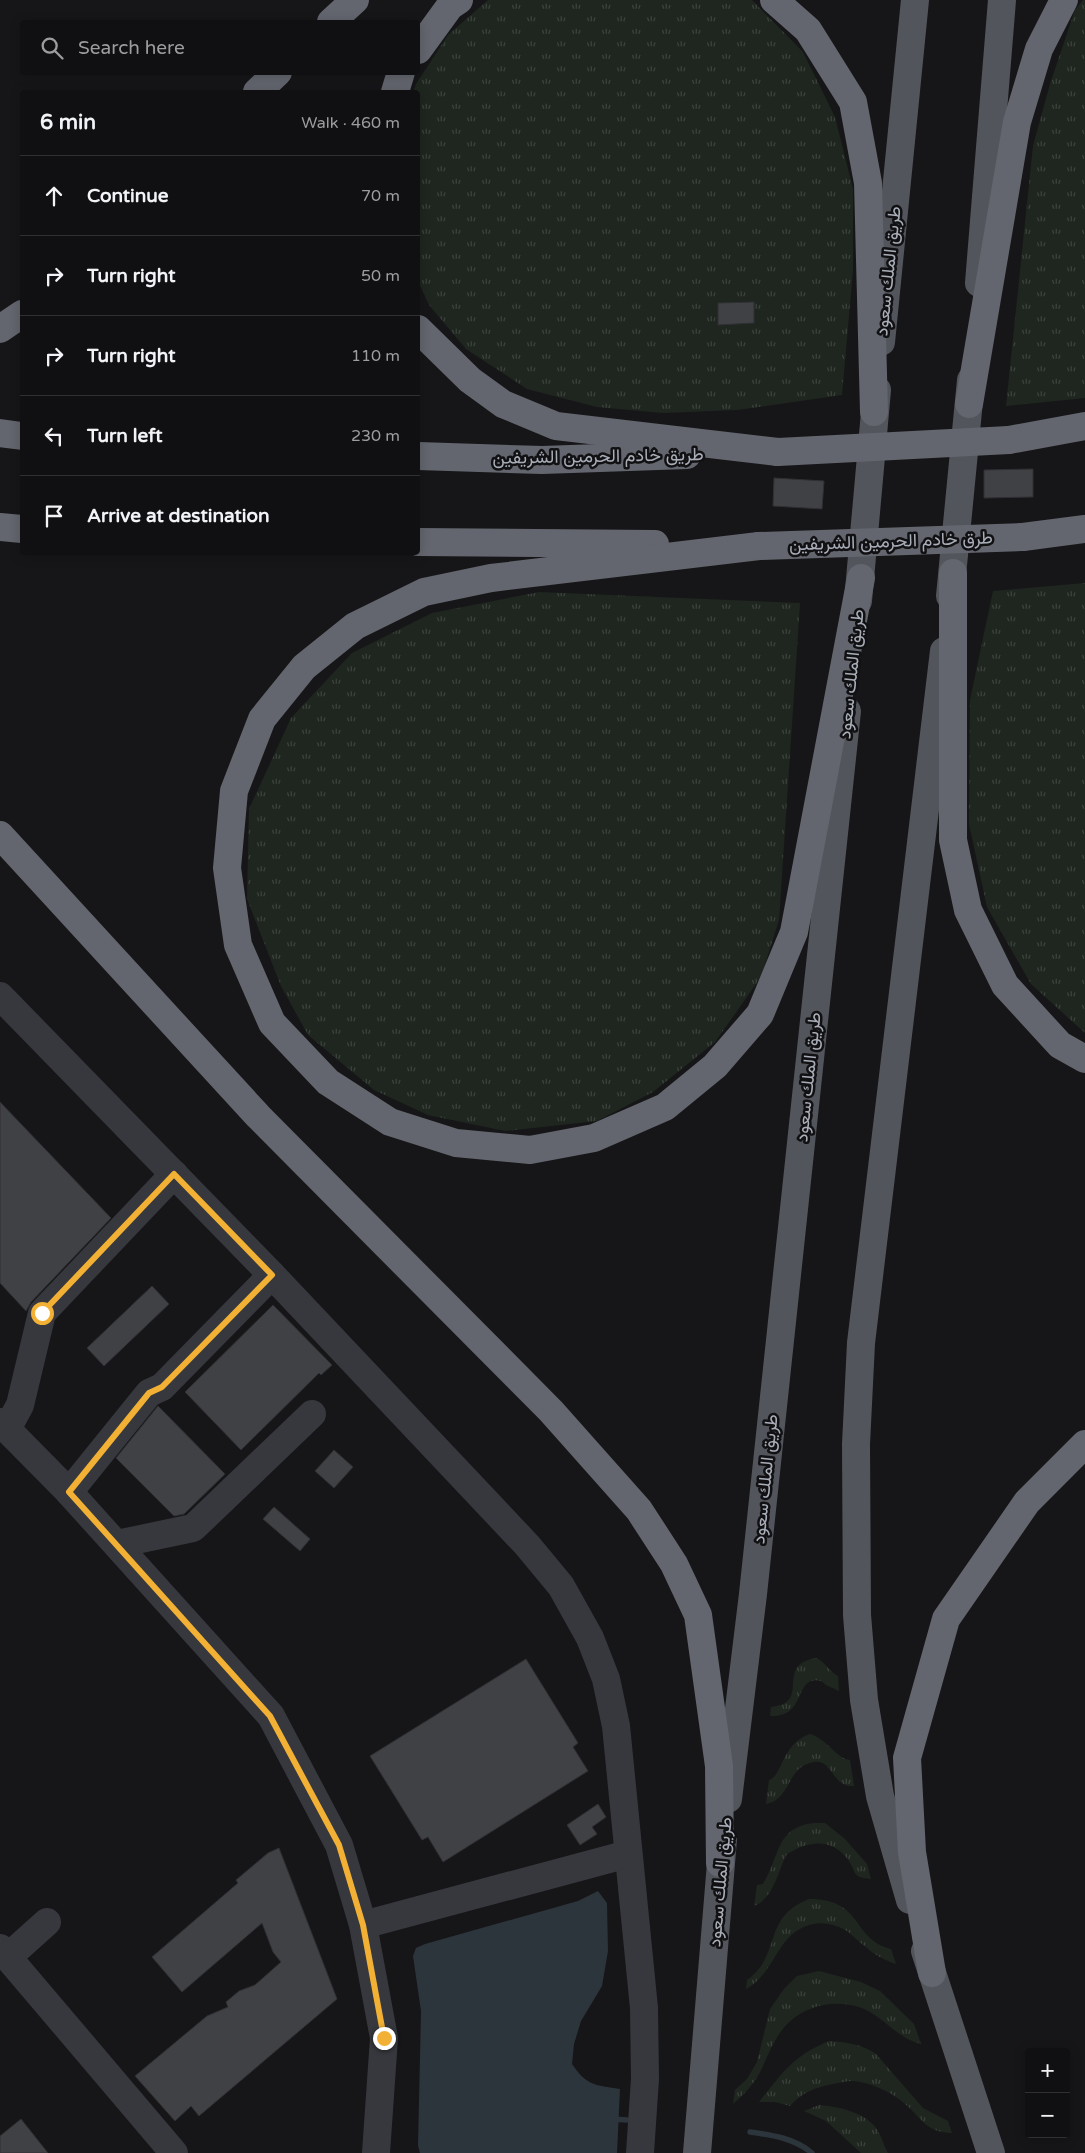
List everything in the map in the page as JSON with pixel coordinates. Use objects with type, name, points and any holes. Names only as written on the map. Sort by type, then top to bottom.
[{"type":"highway","points":[[334,20],[355,0]]},
{"type":"highway","points":[[420,47],[450,6],[459,0]]},
{"type":"highway","points":[[774,0],[808,30],[853,102],[868,183],[874,412]]},
{"type":"highway","points":[[969,404],[1016,122],[1039,49],[1064,0]]},
{"type":"highway","points":[[259,90],[275,75]]},
{"type":"highway","points":[[396,90],[400,75]]},
{"type":"highway","points":[[0,329],[20,315]]},
{"type":"highway","points":[[420,331],[470,380],[503,404],[556,426],[778,452],[1009,440],[1085,434]]},
{"type":"highway","points":[[1009,440],[1085,426]]},
{"type":"highway","points":[[0,433],[20,436]]},
{"type":"highway","name":"طريق خادم الحرمين الشريفين","points":[[420,456],[542,460],[778,452]]},
{"type":"highway","points":[[0,527],[20,529]]},
{"type":"highway","points":[[1023,537],[1085,529]]},
{"type":"highway","points":[[1023,537],[1085,540]]},
{"type":"highway","name":"طرق خادم الحرمين الشريفين","points":[[759,546],[1023,537]]},
{"type":"highway","points":[[420,542],[759,546]]},
{"type":"highway","points":[[759,546],[491,578],[424,592],[355,626],[304,668],[262,719],[234,791],[227,868],[238,945],[272,1023],[328,1082],[390,1122],[456,1143],[530,1150],[594,1138],[664,1107],[715,1066],[760,1014],[794,932],[861,578]]},
{"type":"highway","points":[[953,573],[953,840],[968,910],[1005,985],[1060,1045],[1085,1059]]},
{"type":"highway","points":[[0,835],[258,1116],[550,1411],[639,1510],[674,1564],[698,1615],[719,1766],[720,1863]]},
{"type":"highway","points":[[932,1973],[912,1852],[907,1758],[946,1620],[1027,1502],[1085,1444]]},
{"type":"main road","name":"طريق الملك سعود","points":[[697,2153],[720,1863],[754,1584],[861,578],[874,412],[915,0]]},
{"type":"main road","points":[[991,2153],[932,1973],[880,1796],[864,1700],[857,1615],[856,1444],[861,1343],[953,573],[969,404],[1002,0]]},
{"type":"street","points":[[0,996],[272,1275],[527,1545],[561,1586],[590,1638],[606,1679],[616,1726],[644,2008],[645,2078],[640,2153]]},
{"type":"street","points":[[174,1174],[42,1313],[20,1405],[4,1426],[69,1492],[270,1716],[339,1845],[363,1925],[384,2038],[376,2153]]},
{"type":"street","points":[[69,1492],[149,1393],[162,1387],[272,1275]]},
{"type":"street","points":[[116,1544],[193,1528],[312,1414]]},
{"type":"street","points":[[363,1925],[628,1854]]},
{"type":"street","points":[[47,1922],[4,1953],[172,2153]]},
{"type":"green space","points":[[488,0],[752,0],[803,52],[835,117],[853,189],[853,270],[842,395],[737,410],[663,413],[597,407],[527,389],[466,349],[429,305],[420,285],[420,90],[414,90],[448,35]]},
{"type":"green space","points":[[1085,0],[1085,398],[1006,406],[1033,146],[1050,84],[1075,10]]},
{"type":"green space","points":[[1085,583],[1085,1033],[1031,984],[987,907],[969,824],[970,700],[993,591]]},
{"type":"green space","points":[[539,592],[800,603],[779,920],[761,977],[715,1042],[653,1092],[597,1121],[505,1131],[428,1115],[374,1090],[308,1035],[281,986],[247,899],[249,809],[291,718],[352,653],[432,613]]},
{"type":"green space","points":[[816,1658],[838,1676],[839,1691],[821,1681],[812,1681],[807,1684],[790,1710],[782,1715],[770,1716],[771,1707],[783,1704],[790,1699],[797,1668],[803,1662]]},
{"type":"green space","points":[[810,1734],[822,1740],[845,1759],[850,1760],[854,1786],[841,1783],[825,1765],[820,1762],[814,1762],[798,1770],[781,1796],[766,1804],[769,1780],[777,1773],[793,1745]]},
{"type":"green space","points":[[825,1823],[845,1839],[867,1864],[871,1879],[858,1876],[849,1861],[835,1848],[828,1845],[812,1844],[787,1854],[767,1897],[754,1906],[757,1885],[763,1884],[785,1837],[801,1826]]},
{"type":"green space","points":[[809,1899],[827,1901],[839,1905],[849,1912],[869,1937],[878,1944],[891,1949],[896,1964],[873,1952],[843,1929],[828,1924],[813,1924],[798,1930],[789,1937],[763,1974],[746,1989],[747,1980],[758,1970],[765,1959],[784,1916],[794,1907]]},
{"type":"green space","points":[[819,1971],[861,1982],[880,1991],[914,2024],[921,2044],[904,2037],[875,2015],[859,2007],[847,2004],[822,2005],[800,2014],[790,2021],[772,2046],[757,2077],[747,2091],[733,2104],[735,2090],[747,2079],[757,2062],[770,2009],[784,1989],[797,1976]]},
{"type":"green space","points":[[829,2041],[854,2044],[876,2054],[923,2108],[948,2121],[952,2133],[936,2130],[925,2124],[894,2095],[880,2088],[859,2082],[845,2082],[815,2089],[804,2094],[790,2106],[775,2102],[759,2102],[782,2073],[797,2059]]},
{"type":"green space","points":[[819,2105],[844,2109],[867,2119],[878,2131],[888,2153],[861,2153],[826,2121],[804,2111]]},
{"type":"shaded area","points":[[598,1891],[607,1903],[608,1951],[602,1986],[581,2021],[574,2044],[572,2064],[587,2081],[620,2089],[617,2153],[420,2153],[418,2146],[421,2011],[413,1956],[416,1948],[578,1901]]},
{"type":"building","points":[[754,302],[754,323],[718,325],[718,303]]},
{"type":"building","points":[[1033,469],[1033,497],[984,498],[984,470]]},
{"type":"building","points":[[774,478],[824,481],[822,509],[773,506]]},
{"type":"building","points":[[0,1102],[111,1218],[31,1302],[26,1311],[0,1283]]},
{"type":"building","points":[[152,1286],[169,1304],[104,1366],[87,1348]]},
{"type":"building","points":[[273,1305],[332,1365],[321,1375],[319,1373],[241,1450],[185,1392]]},
{"type":"building","points":[[158,1406],[225,1474],[184,1514],[174,1516],[116,1458]]},
{"type":"building","points":[[334,1450],[353,1467],[334,1488],[315,1471]]},
{"type":"building","points":[[274,1507],[310,1539],[300,1551],[263,1519]]},
{"type":"building","points":[[526,1659],[578,1743],[573,1747],[588,1771],[443,1862],[428,1837],[422,1840],[370,1756]]},
{"type":"building","points":[[598,1804],[606,1817],[592,1827],[597,1834],[580,1845],[567,1825]]},
{"type":"building","points":[[279,1848],[337,1999],[199,2116],[191,2106],[175,2121],[135,2076],[207,2016],[228,2007],[226,2002],[239,1991],[255,1985],[281,1962],[273,1952],[262,1923],[182,1992],[152,1957],[238,1883],[236,1880],[268,1853]]},
{"type":"building","points":[[21,2119],[48,2153],[0,2153],[0,2136]]},
{"type":"waterway","points":[[612,2119],[627,2120]]},
{"type":"waterway","points":[[750,2132],[775,2136],[790,2141],[812,2153]]},
{"type":"route","points":[[42,1313],[174,1174],[272,1275],[162,1387],[149,1393],[69,1492],[270,1716],[339,1845],[363,1925],[384,2038]]}]
